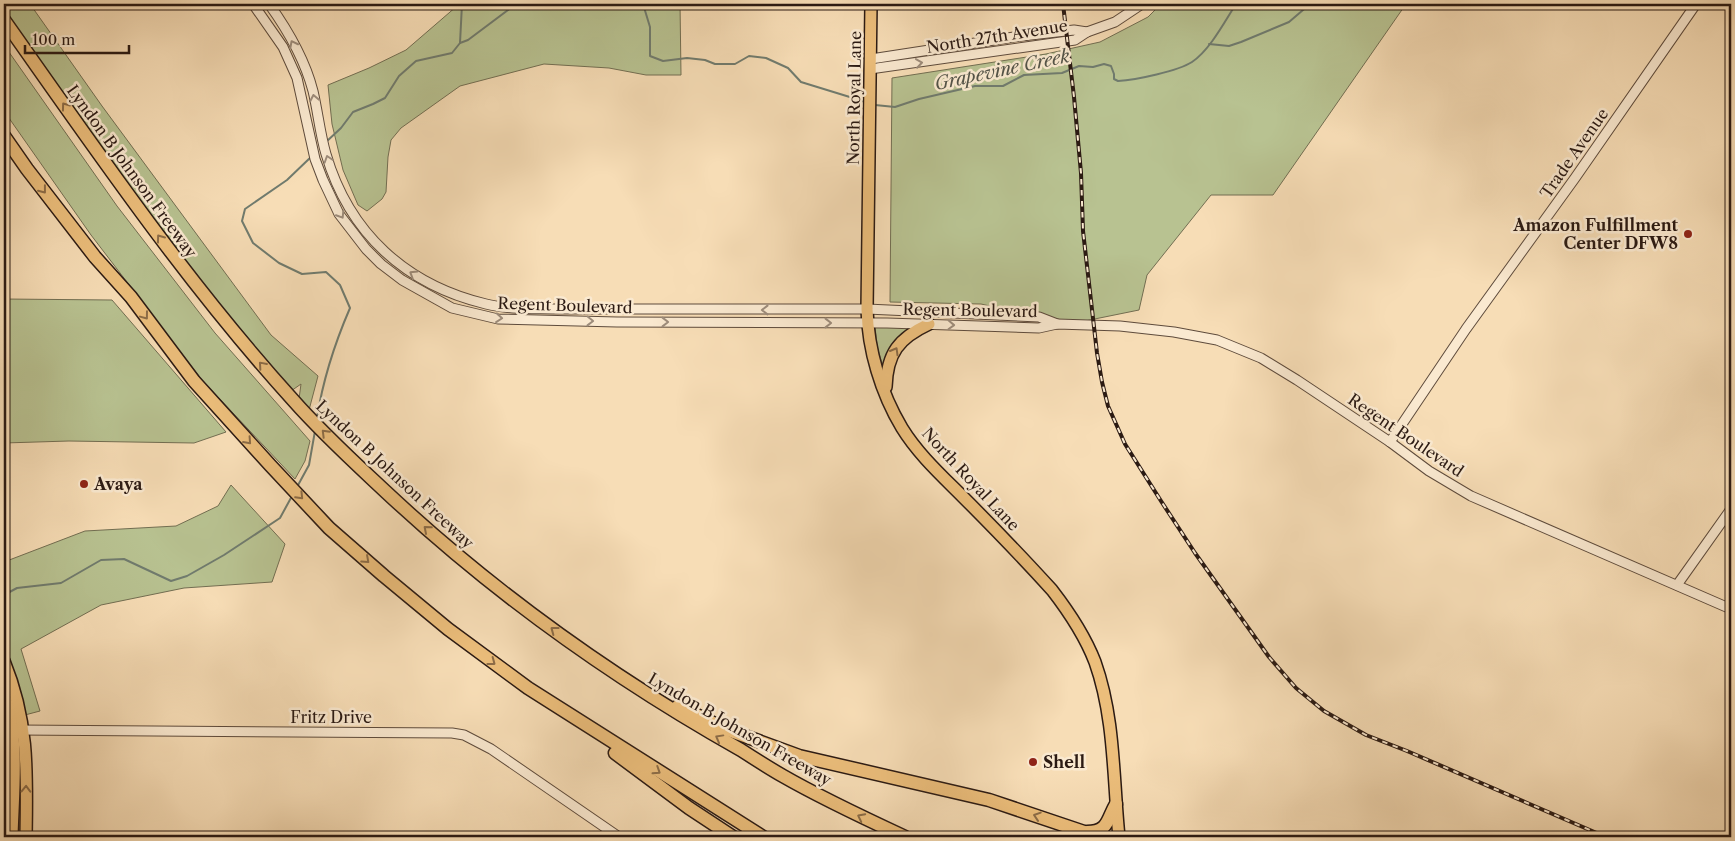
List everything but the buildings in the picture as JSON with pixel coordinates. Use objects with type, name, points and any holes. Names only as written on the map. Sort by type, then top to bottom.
[{"type":"highway","name":"Lyndon B Johnson Freeway","points":[[4,20],[164,244],[222,318],[294,402],[357,465],[426,529],[520,605],[577,648],[696,726],[786,777],[905,837]]},
{"type":"highway","points":[[4,136],[27,169]]},
{"type":"highway","points":[[4,141],[95,257],[131,297],[194,381],[329,528],[448,629],[689,808],[733,837]]},
{"type":"highway","points":[[577,648],[690,712],[749,739],[818,762],[989,800],[1099,837]]},
{"type":"highway","points":[[528,688],[763,837]]},
{"type":"highway","points":[[1082,832],[1101,830],[1108,824],[1116,804]]},
{"type":"main road","name":"North Royal Lane","points":[[871,4],[867,323],[874,361],[886,394],[902,428],[921,454],[1030,566],[1066,607],[1087,643],[1095,661],[1107,704],[1119,837]]},
{"type":"main road","points":[[886,394],[887,370],[895,349],[908,335],[929,324]]},
{"type":"main road","points":[[4,661],[15,691],[18,730],[26,760],[26,837]]},
{"type":"main road","points":[[4,694],[9,712],[18,730],[14,759],[12,837]]},
{"type":"street","name":"Regent Boulevard","points":[[254,4],[283,47],[297,78],[315,158],[323,180],[379,248],[414,275],[456,296],[487,305],[570,309],[867,309],[1039,317],[1057,324]]},
{"type":"street","name":"Regent Boulevard","points":[[269,4],[294,44],[313,90],[339,214],[376,259],[402,280],[452,308],[498,319],[616,322],[929,324],[1039,328],[1057,324],[1120,326],[1174,332],[1217,340],[1261,358],[1390,442],[1429,471],[1471,496],[1678,585],[1731,610]]},
{"type":"street","points":[[1087,32],[1115,22],[1142,4]]},
{"type":"street","name":"Trade Avenue","points":[[1390,442],[1466,329],[1575,178],[1696,4]]},
{"type":"street","name":"North 27th Avenue","points":[[871,64],[1014,37],[1074,30],[1087,32]]},
{"type":"street","name":"North 27th Avenue","points":[[871,64],[1017,49],[1075,40],[1087,32]]},
{"type":"street","points":[[1014,37],[1017,49]]},
{"type":"street","points":[[351,230],[359,224]]},
{"type":"street","points":[[1678,585],[1731,509]]},
{"type":"street","name":"Fritz Drive","points":[[18,730],[452,733],[464,735],[491,749],[619,837]]},
{"type":"green space","points":[[4,4],[30,4],[102,106],[271,335],[318,376],[309,410],[299,399],[301,384],[291,391],[191,273],[4,11]]},
{"type":"green space","points":[[457,4],[680,4],[681,75],[646,75],[609,68],[544,64],[460,86],[401,128],[391,140],[386,192],[382,199],[367,211],[358,205],[343,170],[332,124],[328,85],[406,50]]},
{"type":"green space","points":[[1161,4],[1406,4],[1273,195],[1211,195],[1147,275],[1139,310],[1070,324],[981,304],[890,302],[892,78],[1046,54],[1100,42],[1148,17]]},
{"type":"green space","points":[[4,45],[117,206],[215,333],[310,441],[305,461],[295,479],[202,380],[91,235],[4,111]]},
{"type":"green space","points":[[4,299],[112,300],[226,432],[194,443],[69,441],[4,443]]},
{"type":"green space","points":[[875,326],[911,328],[884,371],[877,346]]},
{"type":"green space","points":[[231,485],[285,544],[272,582],[184,588],[101,605],[21,649],[40,711],[6,720],[4,765],[4,562],[85,531],[176,526],[218,506]]},
{"type":"waterway","points":[[460,43],[462,4]]},
{"type":"waterway","name":"Grapevine Creek","points":[[326,142],[341,128],[353,112],[385,98],[399,76],[416,61],[452,53],[460,43],[468,40],[516,4]]},
{"type":"waterway","name":"Grapevine Creek","points":[[643,4],[650,27],[650,56],[663,61],[687,58],[705,60],[715,64],[735,64],[749,56],[766,58],[788,68],[801,82],[866,102]]},
{"type":"waterway","name":"Grapevine Creek","points":[[875,105],[895,107],[919,99],[975,86],[1003,86],[1024,75],[1062,73],[1079,66],[1093,67],[1104,64],[1111,66],[1114,79],[1118,81],[1167,72],[1186,65],[1199,57],[1217,35],[1236,4]]},
{"type":"waterway","points":[[1209,44],[1229,46],[1241,42],[1289,22],[1310,4]]},
{"type":"waterway","name":"Grapevine Creek","points":[[312,156],[287,180],[245,209],[242,221],[253,243],[279,263],[302,274],[326,272],[340,285],[350,308],[330,362],[317,418]]},
{"type":"waterway","name":"Grapevine Creek","points":[[297,487],[309,465],[315,431]]},
{"type":"waterway","name":"Grapevine Creek","points":[[4,595],[17,588],[61,583],[101,560],[124,559],[171,581],[187,576],[224,555],[280,518],[292,496]]},
{"type":"railway","points":[[1063,4],[1081,173],[1083,231],[1102,382],[1108,406],[1125,444],[1161,501],[1195,553],[1269,657],[1296,688],[1324,711],[1366,735],[1606,837]]},
{"type":"place","name":"Amazon Fulfillment Center DFW8","points":[[1688,234]]},
{"type":"place","name":"Avaya","points":[[84,484]]},
{"type":"place","name":"Shell","points":[[1033,762]]}]
